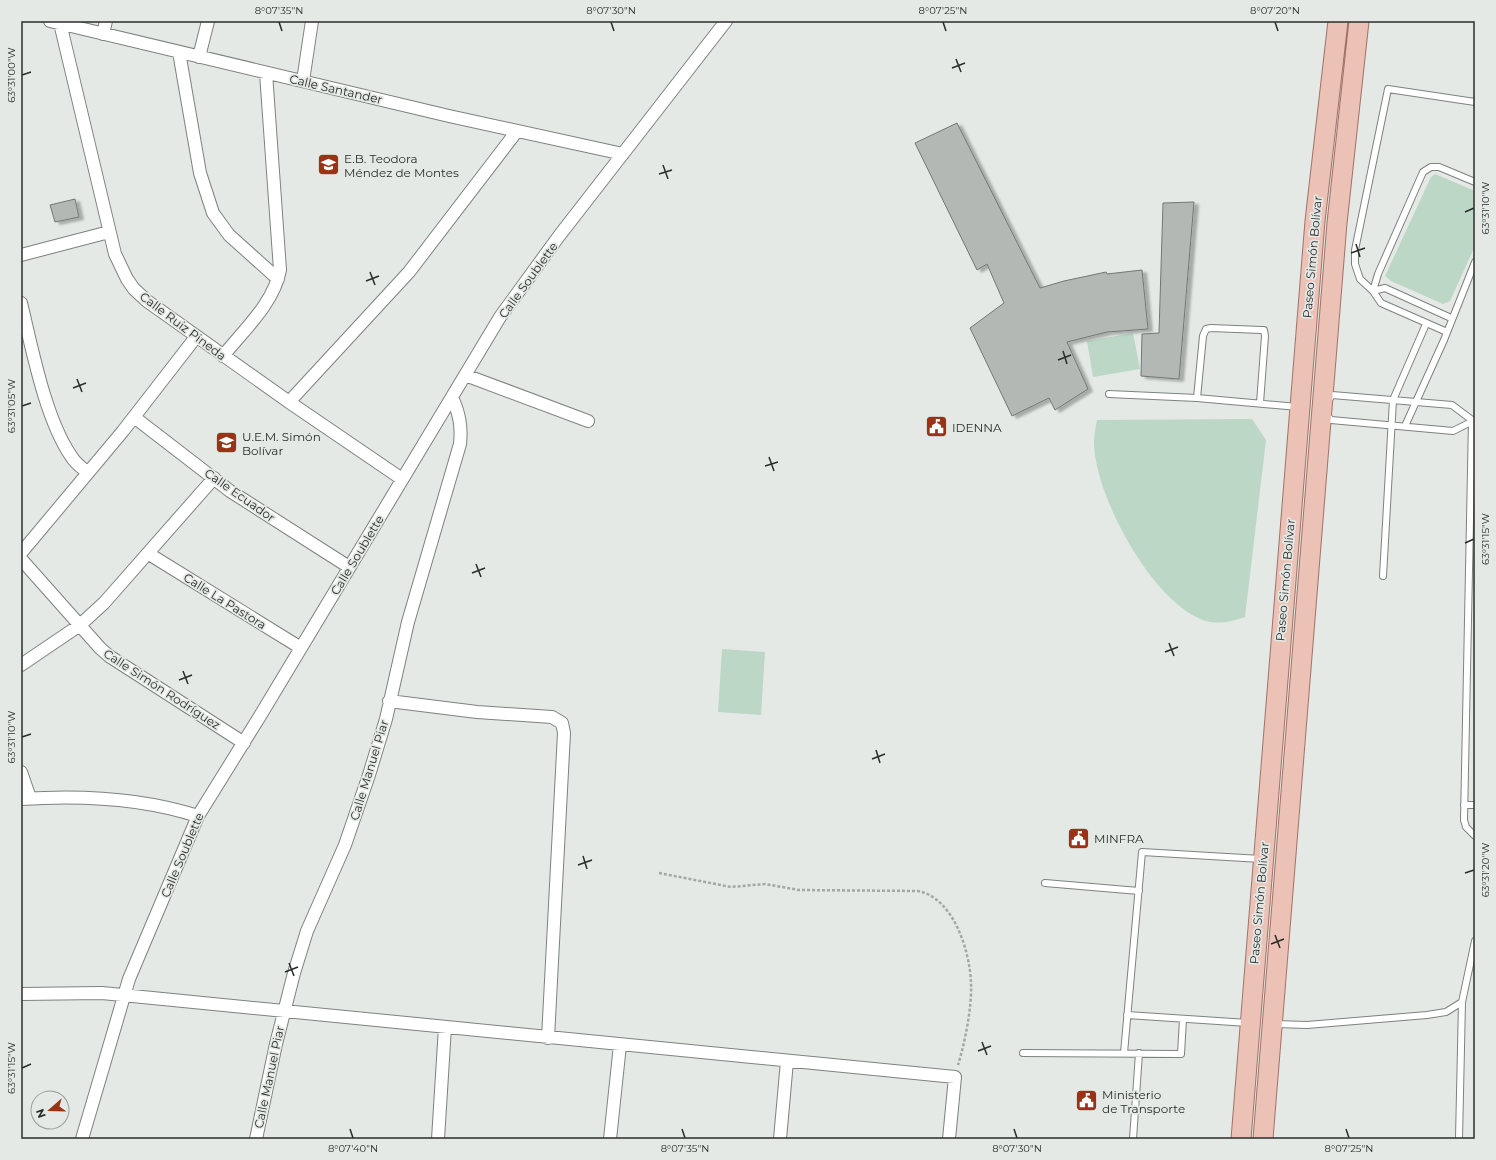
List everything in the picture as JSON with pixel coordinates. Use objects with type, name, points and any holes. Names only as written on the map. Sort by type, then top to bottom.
[{"type":"main road","name":"Paseo Simón Bolívar","points":[[1241,1139],[1262,859],[1315,221],[1338,21]]},
{"type":"main road","name":"Paseo Simón Bolívar","points":[[1263,1139],[1337,222],[1359,21]]},
{"type":"main road","points":[[1299,407],[1322,408]]},
{"type":"main road","points":[[1250,1023],[1272,1024]]},
{"type":"street","points":[[103,34],[106,21]]},
{"type":"street","points":[[199,57],[208,21]]},
{"type":"street","points":[[303,81],[312,21]]},
{"type":"street","name":"Calle Soublette","points":[[82,1139],[125,995],[198,816],[244,743],[500,318],[531,274],[696,57],[726,21]]},
{"type":"street","name":"Calle Santander","points":[[55,22],[266,73],[623,154]]},
{"type":"street","name":"Calle Ruiz Pineda","points":[[55,22],[109,232],[121,269],[134,289],[147,302],[196,337],[402,479]]},
{"type":"street","points":[[179,52],[200,173],[213,213],[229,235],[278,279]]},
{"type":"street","points":[[223,356],[260,310],[278,279],[279,248],[266,73]]},
{"type":"street","points":[[289,402],[409,272],[517,131]]},
{"type":"street","points":[[21,255],[109,232]]},
{"type":"street","points":[[21,303],[39,376],[58,431],[71,456],[88,473]]},
{"type":"street","points":[[21,553],[134,417],[196,337]]},
{"type":"street","points":[[465,376],[588,421]]},
{"type":"street","name":"Calle Manuel Piar","points":[[256,1139],[285,1010],[307,931],[345,845],[369,775],[410,614],[460,444],[462,430],[459,413],[452,397]]},
{"type":"street","name":"Calle Ecuador","points":[[134,417],[230,491],[349,567]]},
{"type":"street","points":[[21,665],[80,625],[104,603],[149,554],[214,478]]},
{"type":"street","name":"Calle La Pastora","points":[[149,554],[301,648]]},
{"type":"street","name":"Calle Simón Rodríguez","points":[[21,559],[100,648],[120,664],[244,743]]},
{"type":"street","points":[[389,701],[477,712],[552,716],[562,723],[563,741],[548,1038]]},
{"type":"street","points":[[21,772],[26,799],[76,798],[150,804],[173,808],[198,816]]},
{"type":"street","points":[[21,994],[63,992],[125,995],[285,1010],[548,1038],[955,1077],[949,1139]]},
{"type":"street","points":[[438,1139],[445,1027]]},
{"type":"street","points":[[610,1139],[620,1045]]},
{"type":"street","points":[[780,1139],[787,1061]]},
{"type":"lane","points":[[1447,332],[1381,303],[1373,290],[1360,279],[1354,258],[1388,89],[1475,102]]},
{"type":"lane","points":[[1373,290],[1378,274],[1423,172],[1431,167],[1439,167],[1475,182]]},
{"type":"lane","points":[[1405,426],[1447,332],[1451,318],[1475,262]]},
{"type":"lane","points":[[1373,290],[1385,288],[1451,318]]},
{"type":"lane","points":[[1383,576],[1393,400],[1426,324]]},
{"type":"lane","points":[[1197,398],[1202,336],[1206,329],[1264,330],[1266,336],[1260,403]]},
{"type":"lane","points":[[1109,394],[1197,398],[1299,407]]},
{"type":"lane","points":[[1332,395],[1452,405],[1474,420],[1453,431],[1331,420],[1322,408],[1332,395]]},
{"type":"lane","points":[[1474,420],[1464,824],[1475,836]]},
{"type":"lane","points":[[1464,804],[1475,805]]},
{"type":"lane","points":[[1124,1053],[1142,852],[1262,859]]},
{"type":"lane","points":[[1045,883],[1139,891]]},
{"type":"lane","points":[[1459,1139],[1462,1002],[1475,941]]},
{"type":"lane","points":[[1272,1024],[1306,1025],[1427,1015],[1446,1012],[1462,1002]]},
{"type":"lane","points":[[1128,1015],[1250,1023]]},
{"type":"lane","points":[[1023,1053],[1181,1054],[1184,1019]]},
{"type":"lane","points":[[1133,1139],[1138,1053]]},
{"type":"path","points":[[659,873],[731,887],[765,884],[799,890],[918,891],[938,898],[952,916],[966,954],[970,970],[971,985],[969,1008],[955,1077]]},
{"type":"green space","points":[[1435,174],[1475,191],[1475,246],[1450,301],[1443,304],[1391,281],[1385,276],[1431,177]]},
{"type":"green space","points":[[1133,333],[1140,369],[1093,377],[1087,341]]},
{"type":"green space","points":[[1252,419],[1266,440],[1245,617],[1224,622],[1208,622],[1184,609],[1164,592],[1146,569],[1129,543],[1103,488],[1096,463],[1094,441],[1097,420]]},
{"type":"green space","points":[[722,649],[765,652],[761,715],[718,712]]},
{"type":"building","points":[[957,123],[1040,288],[1106,272],[1107,274],[1142,270],[1148,329],[1107,332],[1067,342],[1088,389],[1055,410],[1049,398],[1012,416],[970,328],[1004,303],[987,264],[977,270],[915,143]]},
{"type":"building","points":[[75,199],[79,217],[55,222],[50,205]]},
{"type":"building","points":[[1194,202],[1179,379],[1141,376],[1142,334],[1159,333],[1163,203]]},
{"type":"place","name":"E.B. Teodora Méndez de Montes","points":[[329,165]]},
{"type":"place","name":"IDENNA","points":[[936,427]]},
{"type":"place","name":"U.E.M. Simón Bolívar","points":[[227,443]]},
{"type":"place","name":"MINFRA","points":[[1078,838]]},
{"type":"place","name":"Ministerio de Transporte","points":[[1087,1101]]}]
